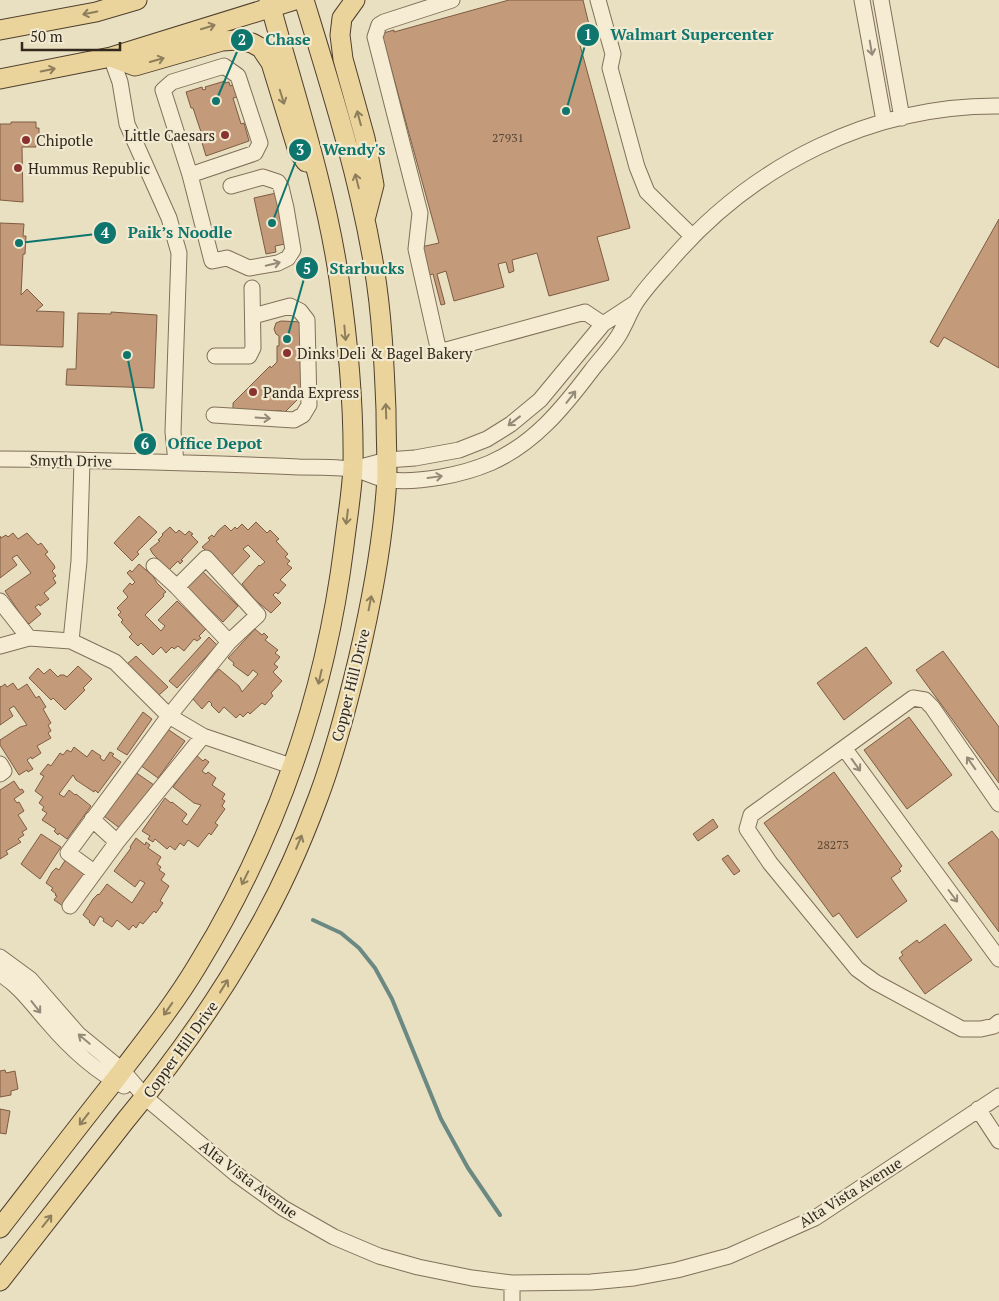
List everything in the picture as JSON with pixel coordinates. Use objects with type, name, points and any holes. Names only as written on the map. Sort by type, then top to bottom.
[{"type":"main road","points":[[0,30],[137,0]]},
{"type":"main road","points":[[0,79],[111,57],[270,4],[295,0]]},
{"type":"main road","name":"Copper Hill Drive","points":[[0,1281],[125,1121],[146,1098],[202,1021],[256,932],[282,882],[319,797],[344,715],[363,636],[377,565],[386,480],[387,460],[382,329],[365,217],[339,116],[304,0]]},
{"type":"main road","points":[[355,0],[342,18],[340,41],[343,59],[365,138],[374,185],[365,217]]},
{"type":"main road","name":"Copper Hill Drive","points":[[0,1228],[165,1014],[196,968],[226,917],[275,816],[294,767],[312,707],[326,650],[340,576],[353,469],[350,384],[338,276],[320,181],[270,4]]},
{"type":"main road","points":[[111,57],[135,66],[222,41],[247,41],[261,48],[271,64],[298,151],[320,181]]},
{"type":"street","points":[[452,0],[384,22],[379,25],[375,38],[420,213],[416,249],[439,352],[585,312],[603,324]]},
{"type":"street","points":[[598,0],[613,54],[610,68],[637,167],[647,192],[692,236]]},
{"type":"street","points":[[862,0],[884,121]]},
{"type":"street","points":[[881,1],[902,118]]},
{"type":"street","points":[[111,57],[120,82],[128,124],[170,218],[179,253],[173,432],[176,462]]},
{"type":"street","points":[[190,175],[255,153],[260,143],[238,76],[224,66],[172,82],[163,90],[190,175],[212,261],[227,258],[249,268],[278,263],[288,258],[292,250],[286,208],[278,182],[262,177],[231,186]]},
{"type":"street","points":[[353,469],[386,480],[410,480],[454,474],[490,463],[518,448],[546,426],[561,410],[619,335],[636,302],[692,236],[739,194],[788,163],[837,137],[884,121],[939,110],[999,106]]},
{"type":"street","points":[[215,356],[249,356],[253,348],[252,288]]},
{"type":"street","points":[[353,469],[387,460],[415,458],[458,450],[486,439],[511,424],[540,400],[603,324],[636,302]]},
{"type":"street","points":[[214,415],[294,420],[303,415],[309,405],[306,320],[300,311],[290,306],[253,316]]},
{"type":"street","name":"Smyth Drive","points":[[0,459],[176,462],[353,469]]},
{"type":"street","points":[[71,641],[79,560],[82,461]]},
{"type":"street","points":[[94,872],[68,853],[169,716],[229,642],[258,615],[206,558],[177,587]]},
{"type":"street","points":[[154,566],[177,587],[229,642]]},
{"type":"street","points":[[0,601],[29,638]]},
{"type":"street","points":[[0,646],[29,638],[71,641],[115,662],[169,716],[203,736],[294,767]]},
{"type":"street","points":[[999,804],[932,707],[925,700],[913,698],[757,810],[751,815],[747,830],[770,863],[857,969],[875,982],[962,1028],[981,1030],[994,1026],[999,1022]]},
{"type":"street","points":[[70,906],[117,842],[203,736]]},
{"type":"street","points":[[844,748],[999,959]]},
{"type":"street","points":[[0,764],[4,771],[0,774]]},
{"type":"street","points":[[92,819],[117,842]]},
{"type":"street","name":"Alta Vista Avenue","points":[[0,957],[30,979],[78,1034],[118,1075],[236,1174],[283,1208],[334,1237],[379,1256],[418,1267],[512,1284],[563,1283],[634,1278],[676,1270],[729,1256],[815,1218],[999,1096]]},
{"type":"street","name":"Alta Vista Avenue","points":[[0,974],[27,996],[69,1046],[98,1070],[118,1075]]},
{"type":"street","points":[[978,1109],[999,1141]]},
{"type":"street","points":[[512,1284],[512,1301]]},
{"type":"building","points":[[509,0],[583,0],[593,41],[580,45],[630,228],[597,237],[609,280],[549,296],[537,253],[512,260],[514,271],[509,273],[506,262],[498,264],[504,287],[454,301],[446,271],[437,274],[445,304],[441,305],[433,274],[429,275],[421,247],[439,243],[385,46],[380,34],[394,30],[394,32]]},
{"type":"building","points":[[225,81],[225,83],[229,82],[230,86],[237,83],[241,96],[233,98],[241,124],[244,123],[249,141],[206,156],[200,136],[202,135],[186,92],[202,87],[203,90],[206,89],[205,87]]},
{"type":"building","points":[[11,122],[36,122],[36,128],[39,128],[39,141],[36,141],[36,147],[22,147],[23,202],[0,200],[0,124],[11,124]]},
{"type":"building","points":[[276,193],[284,224],[281,224],[285,244],[275,246],[276,252],[266,254],[254,198]]},
{"type":"building","points":[[999,219],[999,368],[944,337],[938,347],[930,342]]},
{"type":"building","points":[[0,223],[24,224],[23,236],[26,236],[21,295],[27,289],[43,305],[36,311],[64,312],[63,347],[0,345]]},
{"type":"building","points":[[111,312],[157,315],[154,388],[66,385],[67,369],[76,369],[78,313],[111,314]]},
{"type":"building","points":[[281,321],[303,322],[302,389],[300,390],[302,392],[284,413],[282,411],[233,410],[233,403],[270,366],[271,368],[277,362],[279,336],[274,329],[276,323]]},
{"type":"building","points":[[139,516],[157,532],[137,552],[139,554],[132,561],[114,543]]},
{"type":"building","points":[[256,522],[267,533],[270,530],[279,539],[276,541],[288,554],[285,557],[290,561],[287,564],[292,568],[280,580],[286,585],[278,594],[276,592],[273,595],[281,603],[271,613],[255,600],[242,584],[259,565],[265,562],[248,545],[243,549],[250,556],[232,575],[202,547],[210,540],[208,538],[212,535],[214,537],[225,525],[231,531],[235,527],[237,529],[242,524],[248,530]]},
{"type":"building","points":[[170,527],[176,533],[179,530],[185,535],[189,531],[198,542],[181,560],[183,561],[180,564],[178,561],[169,570],[150,549],[160,541],[158,540],[162,534]]},
{"type":"building","points":[[13,533],[18,539],[27,533],[38,545],[41,543],[48,552],[45,554],[55,568],[52,571],[56,576],[53,578],[56,583],[44,593],[49,599],[40,606],[39,604],[35,607],[41,614],[29,624],[5,591],[31,573],[17,555],[12,558],[17,565],[0,578],[0,536],[1,538],[6,535],[8,537]]},
{"type":"building","points":[[139,564],[153,576],[166,592],[145,615],[161,631],[165,626],[158,620],[177,601],[206,629],[199,636],[201,638],[197,641],[194,639],[184,651],[178,646],[174,649],[172,647],[166,653],[161,647],[153,655],[141,643],[138,646],[129,637],[132,634],[121,622],[123,620],[118,615],[121,612],[117,608],[128,597],[123,591],[130,583],[132,585],[135,582],[127,573],[130,570],[132,572]]},
{"type":"building","points":[[199,568],[238,606],[223,622],[183,584]]},
{"type":"building","points":[[255,629],[268,637],[265,640],[278,650],[275,653],[280,657],[274,664],[278,667],[273,672],[282,681],[271,693],[273,696],[265,705],[262,703],[250,714],[248,712],[243,717],[240,714],[236,718],[224,707],[219,713],[209,701],[202,709],[192,698],[219,669],[239,686],[242,692],[258,674],[253,670],[248,676],[233,665],[234,663],[228,658]]},
{"type":"building","points":[[209,637],[217,645],[177,688],[169,681]]},
{"type":"building","points":[[866,647],[892,683],[844,720],[817,683]]},
{"type":"building","points":[[943,651],[999,727],[999,783],[916,670]]},
{"type":"building","points":[[136,656],[168,687],[159,695],[127,664]]},
{"type":"building","points":[[78,666],[92,679],[83,688],[85,690],[65,710],[53,698],[51,700],[29,678],[38,668],[44,674],[50,669],[58,677],[64,675],[67,677]]},
{"type":"building","points":[[13,683],[18,690],[27,684],[36,698],[39,696],[46,707],[43,709],[51,723],[48,725],[51,731],[48,733],[51,738],[37,746],[41,753],[27,760],[33,769],[19,775],[0,745],[0,740],[20,727],[27,725],[14,706],[9,709],[13,716],[0,725],[0,686],[5,684],[7,687]]},
{"type":"building","points":[[143,712],[152,719],[127,755],[117,749]]},
{"type":"building","points":[[909,717],[952,775],[907,809],[864,750]]},
{"type":"building","points":[[166,728],[185,741],[158,778],[140,765]]},
{"type":"building","points":[[74,747],[87,757],[92,750],[101,756],[100,758],[104,761],[110,752],[114,754],[112,756],[121,762],[98,793],[76,780],[73,775],[59,794],[64,797],[69,790],[91,806],[67,839],[59,833],[58,835],[54,831],[56,829],[42,820],[47,813],[42,810],[44,807],[39,803],[43,797],[35,791],[44,776],[40,774],[48,764],[51,766],[60,753],[63,755],[67,750],[71,752]]},
{"type":"building","points":[[196,755],[203,761],[205,759],[209,762],[202,771],[206,774],[208,772],[216,778],[212,785],[225,794],[222,799],[225,801],[222,806],[225,809],[215,823],[218,825],[211,835],[209,833],[198,847],[188,840],[184,846],[180,843],[175,850],[170,846],[167,849],[155,839],[153,842],[148,839],[150,836],[142,831],[165,798],[187,814],[182,821],[187,825],[201,805],[194,803],[173,787]]},
{"type":"building","points":[[135,772],[154,785],[122,830],[104,816]]},
{"type":"building","points":[[834,772],[902,866],[899,869],[901,871],[891,878],[907,901],[857,938],[839,913],[833,917],[764,823]]},
{"type":"building","points":[[14,781],[20,790],[22,789],[24,792],[14,799],[17,803],[19,802],[24,811],[18,815],[27,829],[22,832],[24,835],[18,839],[21,842],[6,851],[8,854],[0,859],[0,790]]},
{"type":"building","points":[[713,819],[718,827],[698,841],[693,834]]},
{"type":"building","points":[[992,831],[999,840],[999,932],[948,863]]},
{"type":"building","points":[[41,834],[61,847],[40,879],[21,864]]},
{"type":"building","points":[[136,838],[145,845],[146,842],[150,845],[148,848],[161,857],[157,864],[161,867],[159,870],[165,874],[161,880],[169,886],[160,901],[163,903],[156,913],[154,911],[143,924],[140,922],[136,928],[133,925],[129,930],[117,920],[112,927],[103,921],[104,919],[100,916],[94,926],[83,915],[93,899],[99,895],[107,884],[132,903],[145,883],[140,880],[135,887],[114,871]]},
{"type":"building","points":[[728,855],[740,871],[734,875],[722,859]]},
{"type":"building","points":[[66,859],[90,874],[66,908],[54,900],[57,896],[51,890],[53,888],[46,883],[52,872],[56,868],[59,870]]},
{"type":"building","points":[[945,924],[972,960],[925,994],[899,958],[903,955],[901,952],[917,940],[919,943]]},
{"type":"building","points":[[5,1070],[6,1073],[15,1071],[18,1089],[11,1091],[11,1095],[0,1097],[0,1071]]},
{"type":"building","points":[[0,1109],[10,1111],[6,1134],[0,1133]]},
{"type":"waterway","points":[[313,920],[341,933],[359,948],[375,968],[392,999],[441,1119],[468,1168],[500,1215]]},
{"type":"place","name":"Chase","points":[[216,101]]},
{"type":"place","name":"Walmart Supercenter","points":[[566,111]]},
{"type":"place","name":"Little Caesars","points":[[225,135]]},
{"type":"place","name":"Chipotle","points":[[26,140]]},
{"type":"place","name":"Hummus Republic","points":[[18,168]]},
{"type":"place","name":"Wendy's","points":[[272,223]]},
{"type":"place","name":"Paik’s Noodle","points":[[19,243]]},
{"type":"place","name":"Starbucks","points":[[287,339]]},
{"type":"place","name":"Dinks Deli & Bagel Bakery","points":[[287,353]]},
{"type":"place","name":"Office Depot","points":[[127,355]]},
{"type":"place","name":"Panda Express","points":[[253,392]]}]
